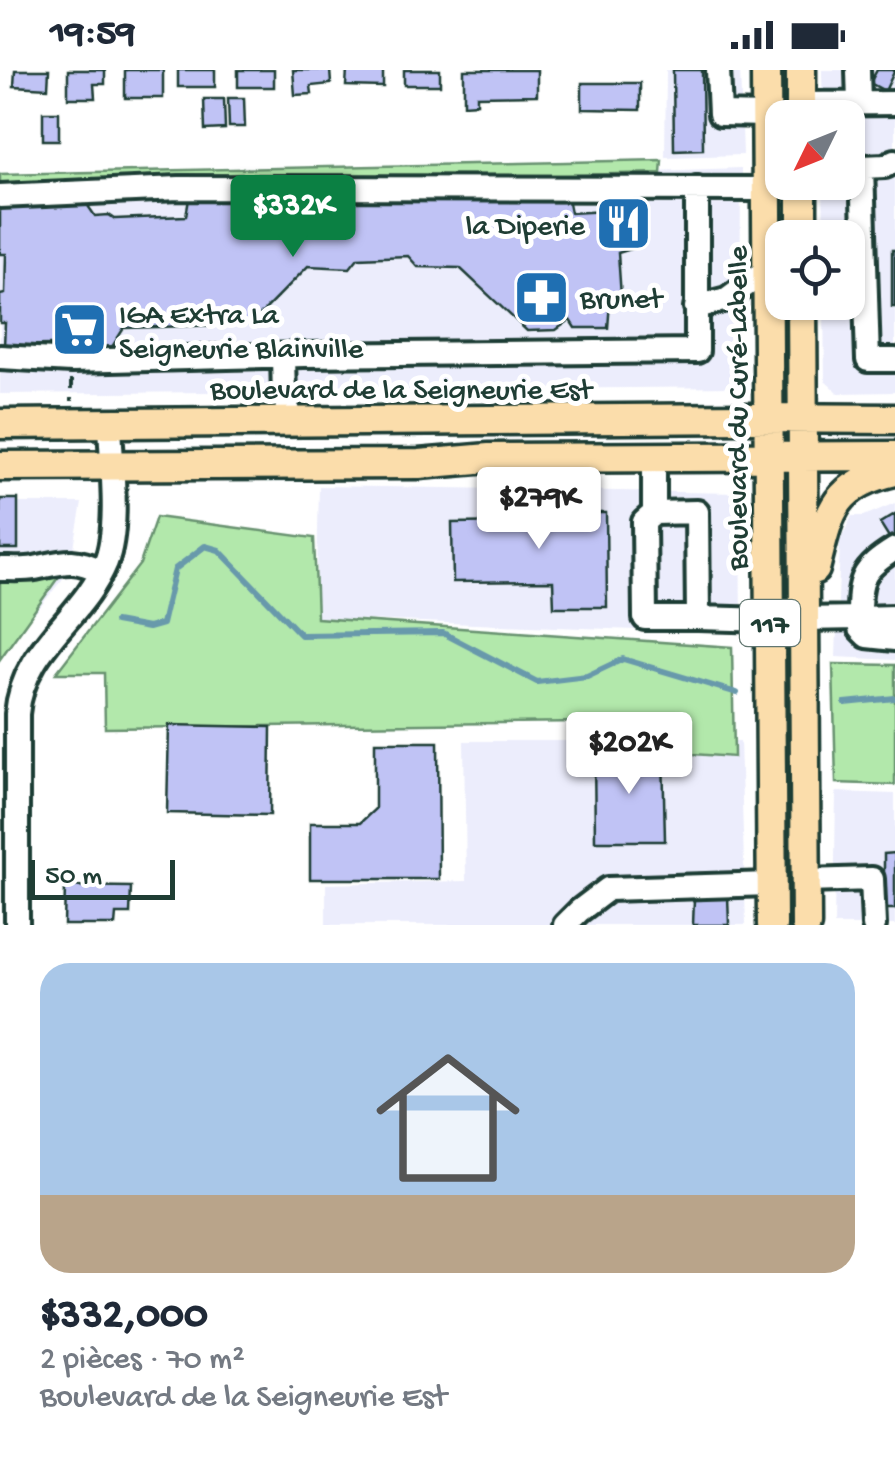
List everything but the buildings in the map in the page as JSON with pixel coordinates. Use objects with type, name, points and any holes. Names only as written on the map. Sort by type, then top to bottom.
[{"type":"main road","name":"Boulevard du Curé-Labelle","points":[[766,70],[766,100]]},
{"type":"main road","points":[[801,70],[801,100]]},
{"type":"main road","name":"Boulevard du Curé-Labelle","points":[[768,320],[772,925]]},
{"type":"main road","name":"117","points":[[802,320],[806,925]]},
{"type":"main road","name":"Boulevard de la Seigneurie Est","points":[[0,424],[895,419]]},
{"type":"main road","points":[[292,422],[292,465]]},
{"type":"main road","points":[[0,466],[895,456]]},
{"type":"main road","points":[[804,619],[830,514],[859,483],[895,471]]},
{"type":"street","points":[[718,70],[720,114],[765,115]]},
{"type":"street","points":[[858,70],[859,100]]},
{"type":"street","points":[[865,104],[895,103]]},
{"type":"street","points":[[865,167],[886,166],[895,161]]},
{"type":"street","points":[[0,196],[179,188],[765,188]]},
{"type":"street","points":[[0,358],[696,352],[697,188]]},
{"type":"street","points":[[696,307],[727,299],[765,271]]},
{"type":"street","points":[[864,320],[868,360],[895,360]]},
{"type":"street","points":[[283,356],[284,398],[292,422]]},
{"type":"street","points":[[17,925],[20,693],[36,658],[101,572],[110,549],[110,423]]},
{"type":"street","points":[[654,456],[654,512],[644,522],[645,618],[770,620]]},
{"type":"street","points":[[654,512],[697,512],[698,618]]},
{"type":"street","points":[[895,549],[866,571],[859,593],[860,630],[867,636],[895,639]]},
{"type":"street","points":[[0,569],[30,569],[64,560],[101,572]]},
{"type":"street","points":[[804,619],[895,617]]},
{"type":"street","points":[[806,881],[872,879],[874,925]]},
{"type":"street","points":[[565,925],[608,889],[771,884]]},
{"type":"shaded area","points":[[666,70],[740,70],[743,155],[665,157]]},
{"type":"shaded area","points":[[822,70],[895,70],[895,392],[838,393],[825,381],[824,320],[865,320],[865,220],[824,220],[823,200],[865,200],[865,100],[823,100]]},
{"type":"shaded area","points":[[741,168],[737,387],[0,394],[0,192]]},
{"type":"shaded area","points":[[319,486],[740,493],[741,634],[316,618]]},
{"type":"shaded area","points":[[0,503],[82,503],[70,570],[35,613],[0,612]]},
{"type":"shaded area","points":[[895,503],[895,660],[836,657],[840,541],[852,516],[864,516]]},
{"type":"shaded area","points":[[464,741],[740,741],[746,925],[326,925],[326,884],[466,881]]},
{"type":"shaded area","points":[[836,792],[895,794],[895,925],[834,925]]},
{"type":"green space","points":[[662,160],[661,173],[0,188],[0,174]]},
{"type":"green space","points":[[156,517],[314,538],[317,618],[732,647],[734,757],[693,754],[584,722],[105,728],[104,673],[56,673],[140,564]]},
{"type":"green space","points":[[67,565],[0,659],[0,566]]},
{"type":"green space","points":[[833,664],[895,665],[895,785],[836,783]]},
{"type":"waterway","points":[[115,622],[148,628],[162,624],[175,569],[205,546],[219,550],[301,635],[443,633],[537,682],[587,676],[623,659],[737,693]]},
{"type":"waterway","points":[[845,703],[895,698]]},
{"type":"place","name":"la Diperie","points":[[624,224]]},
{"type":"place","name":"Brunet","points":[[541,297]]},
{"type":"place","name":"IGA Extra La Seigneurie Blainville","points":[[80,330]]}]
